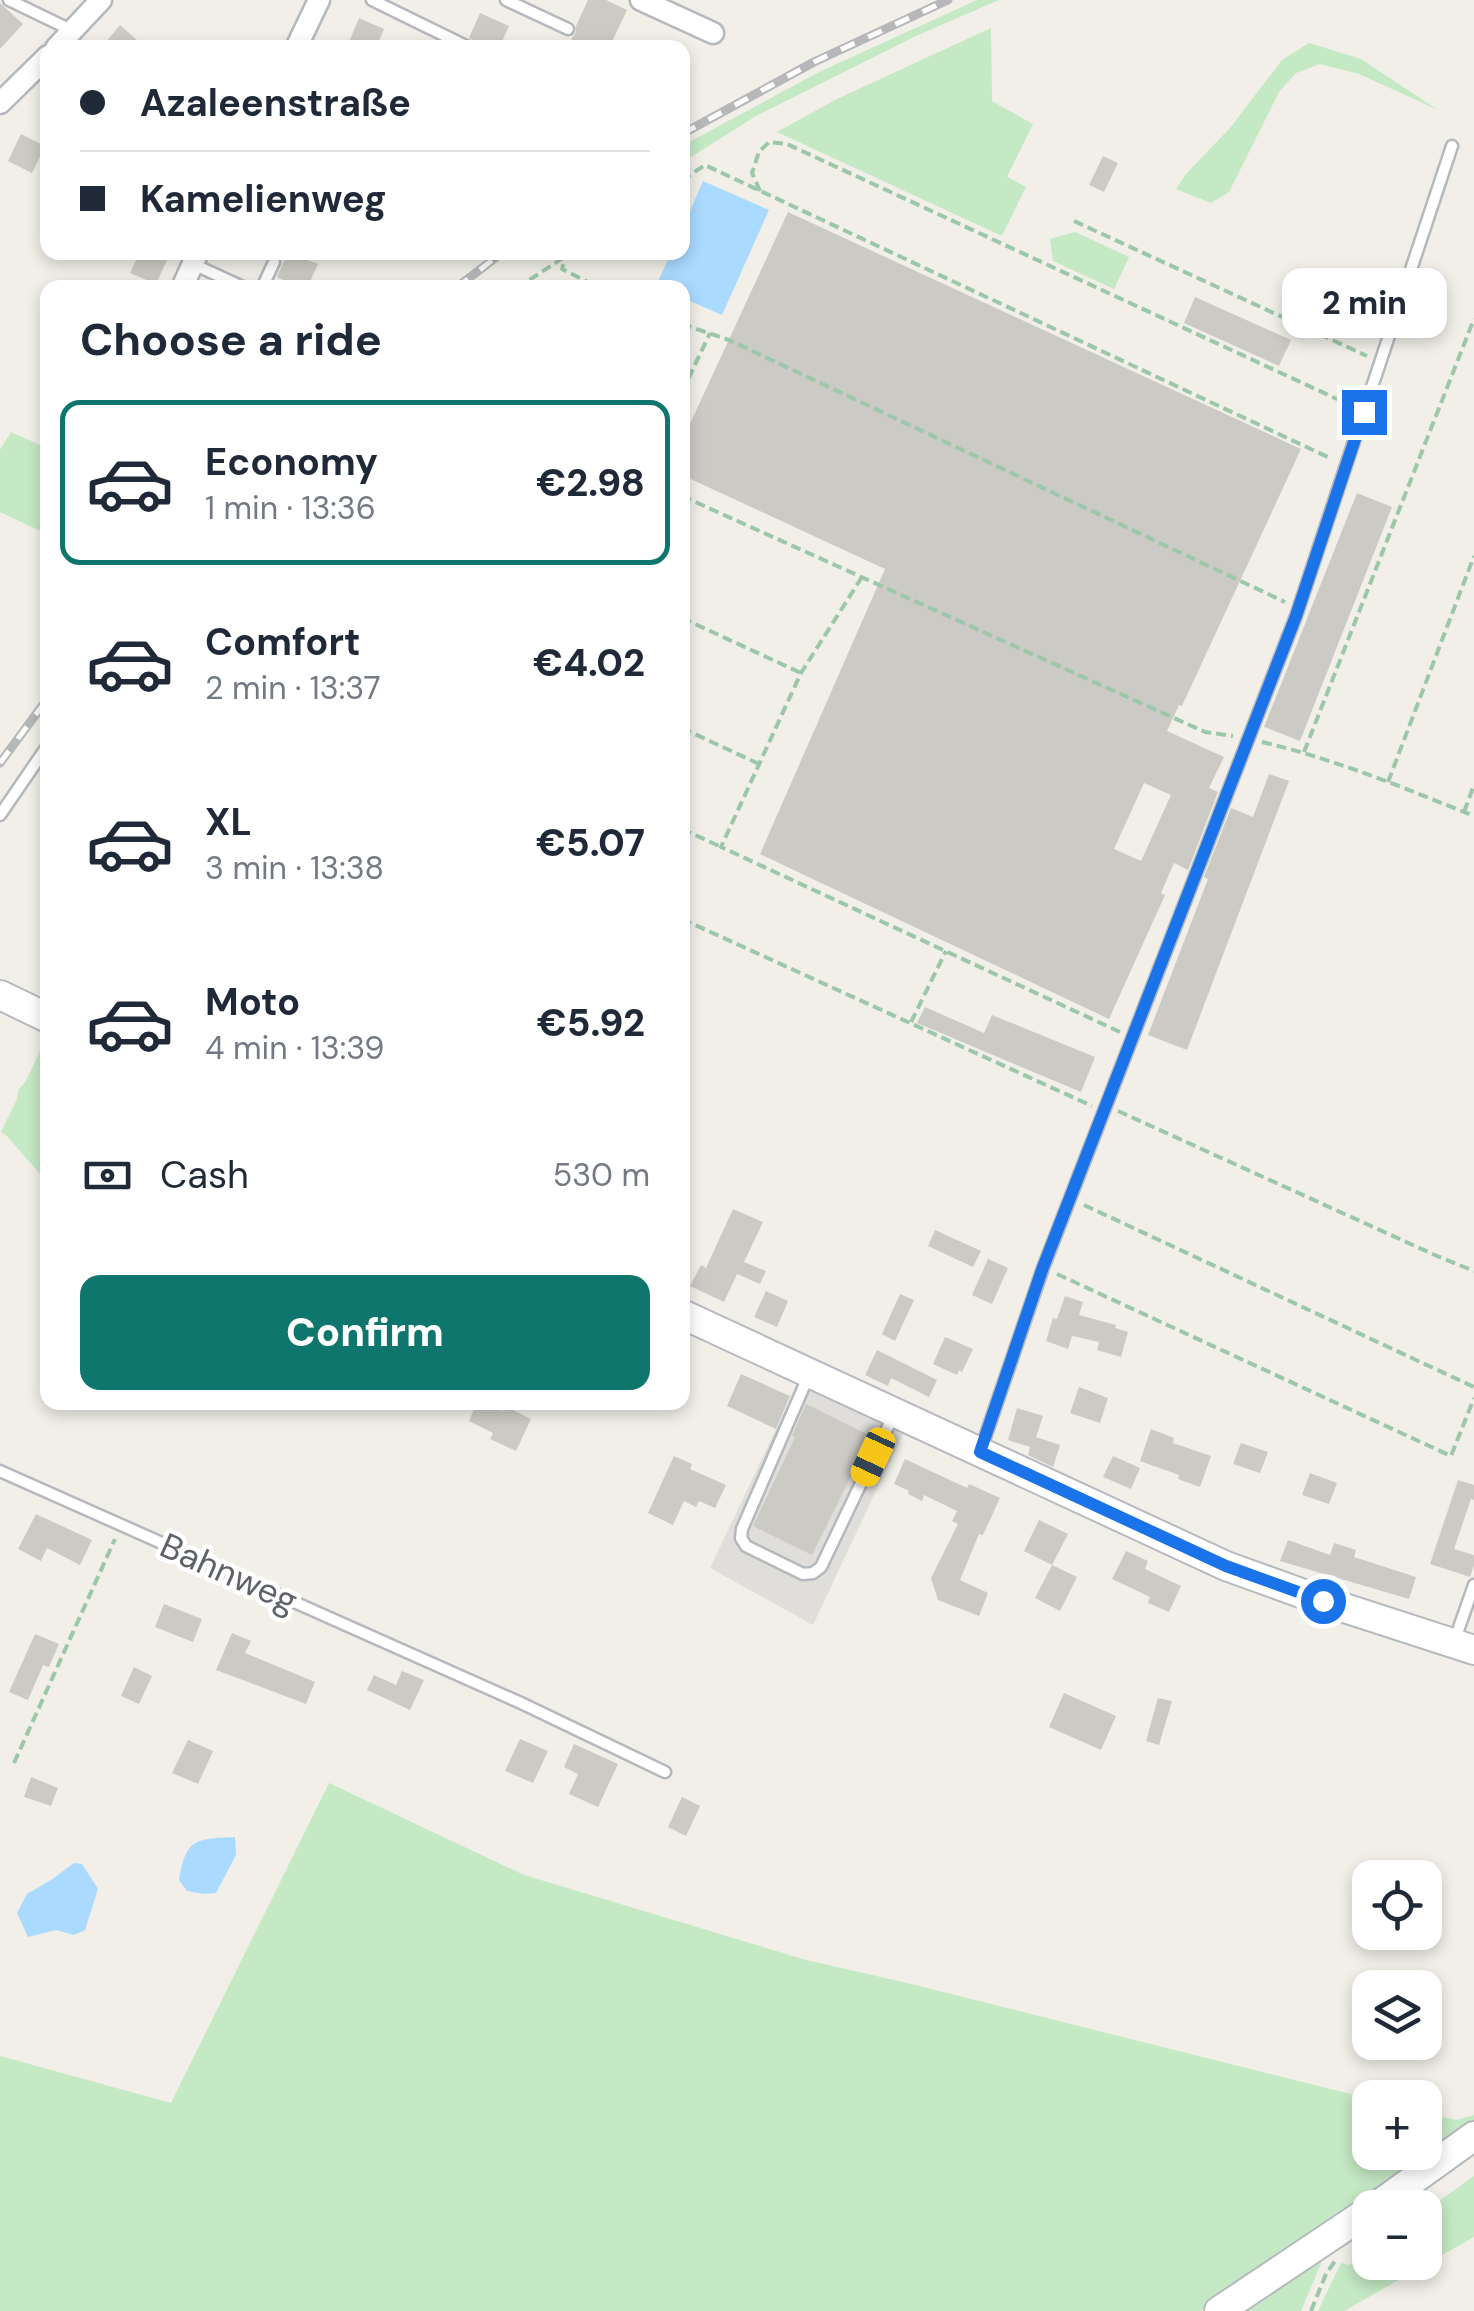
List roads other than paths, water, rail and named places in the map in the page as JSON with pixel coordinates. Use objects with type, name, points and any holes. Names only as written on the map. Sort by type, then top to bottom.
[{"type":"street","points":[[64,40],[100,0]]},
{"type":"street","points":[[300,40],[319,0]]},
{"type":"street","points":[[641,0],[714,33]]},
{"type":"street","points":[[0,104],[40,64]]},
{"type":"street","points":[[0,995],[40,1014]]},
{"type":"street","points":[[690,1318],[1226,1566],[1464,1647]]},
{"type":"street","points":[[1399,2190],[1474,2136]]},
{"type":"street","points":[[1219,2311],[1352,2222]]},
{"type":"lane","points":[[8,0],[72,31]]},
{"type":"lane","points":[[372,0],[454,40]]},
{"type":"lane","points":[[506,0],[568,29]]},
{"type":"lane","points":[[980,1452],[1070,1198],[1298,608],[1452,146]]},
{"type":"lane","points":[[199,260],[232,280]]},
{"type":"lane","points":[[266,280],[274,262]]},
{"type":"lane","points":[[0,815],[40,756]]},
{"type":"lane","points":[[810,1374],[741,1538],[746,1546],[804,1574],[821,1567],[895,1413]]},
{"type":"lane","name":"Bahnweg","points":[[0,1471],[666,1772]]},
{"type":"lane","points":[[1464,1647],[1474,1585]]},
{"type":"water","points":[[703,181],[769,210],[722,315],[690,301],[690,280],[659,280],[668,260],[690,260],[690,212]]},
{"type":"water","points":[[235,1837],[236,1855],[216,1893],[187,1891],[179,1880],[190,1848],[202,1840]]},
{"type":"water","points":[[74,1863],[82,1864],[98,1889],[85,1930],[74,1935],[56,1930],[28,1937],[17,1913],[27,1894]]},
{"type":"railway","points":[[690,130],[814,62],[948,0]]},
{"type":"railway","points":[[466,280],[493,260]]},
{"type":"railway","points":[[0,763],[40,709]]}]
